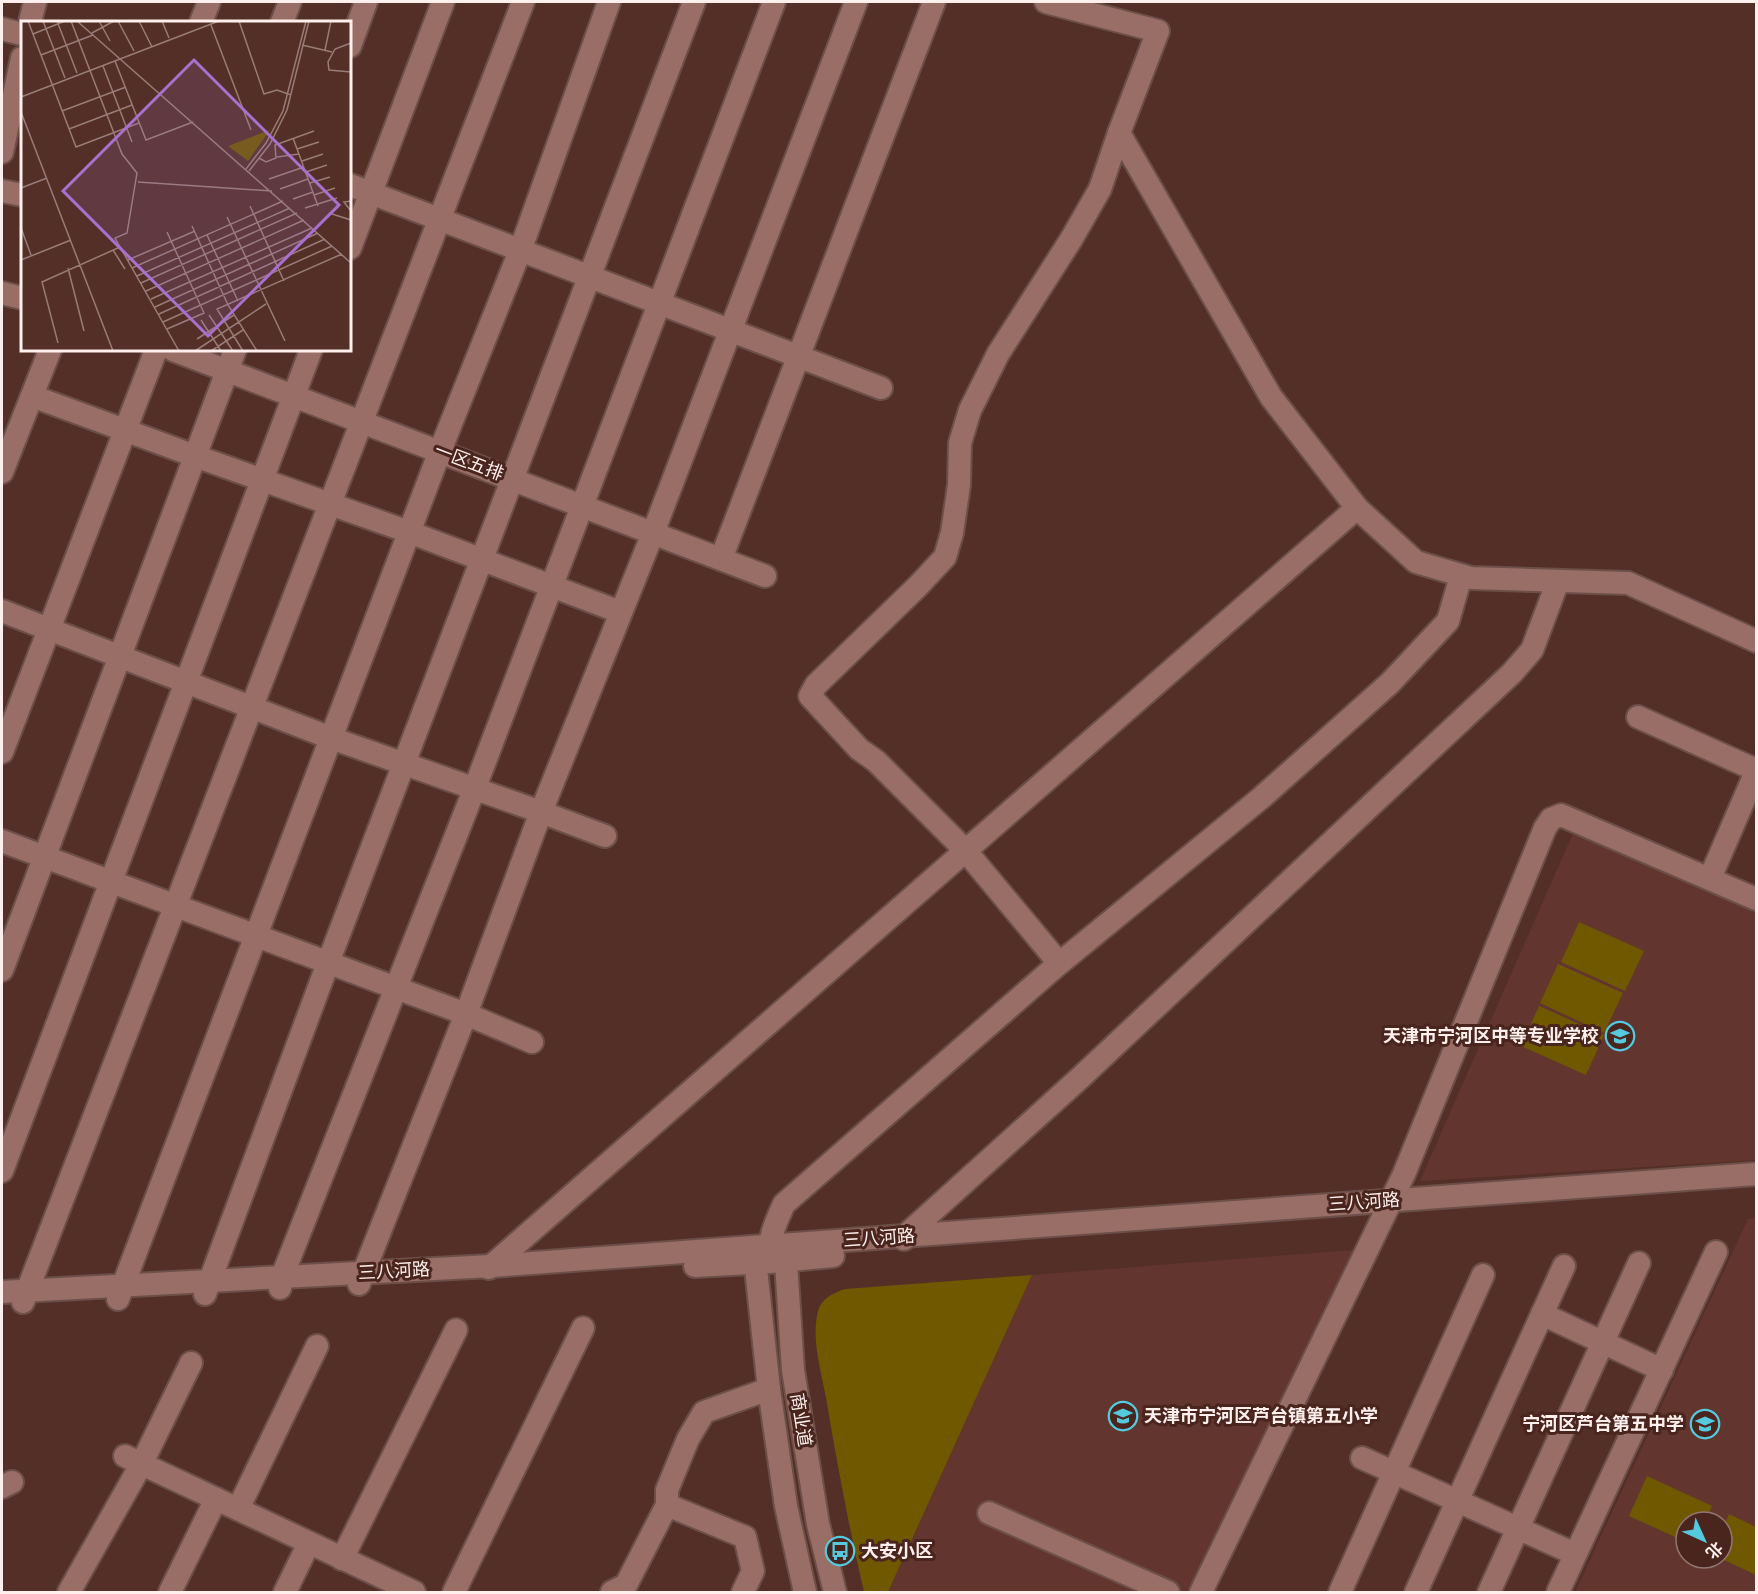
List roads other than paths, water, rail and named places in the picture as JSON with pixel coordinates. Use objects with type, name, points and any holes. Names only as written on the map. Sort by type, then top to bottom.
[{"type":"street","points":[[30,21],[35,2]]},
{"type":"street","points":[[201,21],[209,2]]},
{"type":"street","points":[[282,21],[290,2]]},
{"type":"street","points":[[351,43],[366,2]]},
{"type":"street","points":[[351,242],[360,189],[443,2]]},
{"type":"street","points":[[18,1299],[175,906],[523,2]]},
{"type":"street","points":[[120,1293],[440,451],[520,251],[609,2]]},
{"type":"street","points":[[206,1289],[694,2]]},
{"type":"street","points":[[281,1284],[474,790],[774,2]]},
{"type":"street","points":[[361,1279],[466,1014],[541,812],[653,533],[856,2]]},
{"type":"street","points":[[721,559],[934,2]]},
{"type":"street","points":[[1047,2],[1074,5],[1158,31],[1100,189],[1072,238],[998,354],[970,410],[960,443],[959,485],[952,533],[945,557],[816,685],[810,696],[859,749],[876,761],[965,850],[1059,963]]},
{"type":"street","points":[[2,30],[21,34]]},
{"type":"street","points":[[2,152],[21,62]]},
{"type":"street","points":[[1119,133],[1272,397],[1357,508],[1416,562],[1471,578],[1628,583],[1756,641]]},
{"type":"street","points":[[360,189],[881,388]]},
{"type":"street","points":[[2,191],[21,195]]},
{"type":"street","points":[[2,293],[21,298]]},
{"type":"street","points":[[2,472],[50,351]]},
{"type":"street","points":[[2,752],[156,351]]},
{"type":"street","name":"一区五排","points":[[179,351],[231,360],[294,395],[765,576]]},
{"type":"street","points":[[2,1171],[311,351]]},
{"type":"street","points":[[2,970],[231,360]]},
{"type":"street","points":[[32,396],[410,532],[620,612]]},
{"type":"street","points":[[482,1273],[1357,508]]},
{"type":"street","points":[[769,1254],[770,1236],[784,1204],[1059,963],[1261,798],[1390,683],[1448,621],[1461,576]]},
{"type":"street","points":[[904,1242],[1512,673],[1532,650],[1558,581]]},
{"type":"street","points":[[2,611],[331,738],[605,836]]},
{"type":"street","points":[[1638,717],[1756,771],[1710,878]]},
{"type":"street","points":[[1201,1593],[1389,1207],[1545,828],[1551,819],[1561,815],[1756,899]]},
{"type":"street","points":[[2,841],[466,1014],[532,1042]]},
{"type":"street","name":"三八河路","points":[[2,1292],[18,1299],[769,1254],[1389,1207],[1756,1174]]},
{"type":"street","name":"三八河路","points":[[1389,1207],[1756,1188]]},
{"type":"street","points":[[1558,1593],[1716,1252]]},
{"type":"street","name":"商业道","points":[[769,1254],[769,1389],[786,1506],[805,1593]]},
{"type":"street","name":"商业道","points":[[769,1254],[795,1380],[818,1524],[835,1593]]},
{"type":"street","points":[[1490,1593],[1638,1263]]},
{"type":"street","points":[[1416,1593],[1564,1266]]},
{"type":"street","points":[[1340,1593],[1483,1275]]},
{"type":"street","points":[[1542,1314],[1662,1370]]},
{"type":"street","points":[[454,1593],[584,1328]]},
{"type":"street","points":[[342,1558],[456,1330]]},
{"type":"street","points":[[238,1509],[317,1346]]},
{"type":"street","points":[[69,1593],[133,1460],[191,1363]]},
{"type":"street","points":[[612,1593],[626,1585],[667,1505],[667,1490],[688,1439],[704,1412],[769,1389]]},
{"type":"street","points":[[1362,1458],[1575,1554]]},
{"type":"street","points":[[133,1460],[342,1558],[403,1590]]},
{"type":"street","points":[[170,1593],[216,1499]]},
{"type":"street","points":[[667,1505],[745,1537],[753,1571],[743,1593]]},
{"type":"street","points":[[989,1513],[1168,1593]]},
{"type":"street","points":[[285,1593],[309,1543]]},
{"type":"place","name":"天津市宁河区中等专业学校","points":[[1620,1036]]},
{"type":"place","name":"天津市宁河区芦台镇第五小学","points":[[1123,1416]]},
{"type":"place","name":"宁河区芦台第五中学","points":[[1705,1424]]},
{"type":"place","name":"大安小区","points":[[840,1551]]}]
